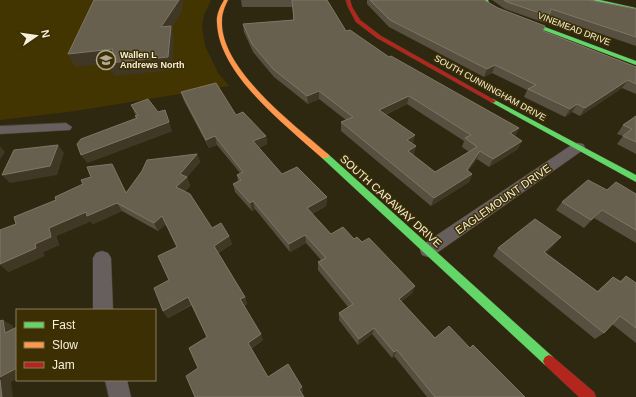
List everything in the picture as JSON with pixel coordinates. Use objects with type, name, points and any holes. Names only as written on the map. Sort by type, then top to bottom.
[{"type":"street","name":"SOUTH CARAWAY DRIVE","points":[[226,0],[220,16],[219,29],[222,43],[239,73],[277,113],[589,397]]},
{"type":"street","name":"SOUTH CUNNINGHAM DRIVE","points":[[348,0],[348,6],[362,26],[392,46],[636,179]]},
{"type":"street","name":"VINEMEAD DRIVE","points":[[486,0],[487,4],[500,12],[636,63]]},
{"type":"street","points":[[593,0],[636,10]]},
{"type":"street","points":[[0,130],[66,127]]},
{"type":"street","name":"EAGLEMOUNT DRIVE","points":[[428,250],[578,147]]},
{"type":"street","points":[[102,258],[103,309]]},
{"type":"street","points":[[116,381],[120,397]]},
{"type":"shaded area","name":"Wallen L Andrews North","points":[[0,0],[211,0],[204,15],[202,26],[205,46],[218,73],[229,86],[75,111],[0,120]]},
{"type":"building","points":[[94,0],[179,0],[161,27],[171,26],[168,57],[108,63],[113,49],[68,54]]},
{"type":"building","points":[[292,0],[327,0],[346,31],[350,30],[389,57],[391,56],[519,128],[510,133],[522,141],[493,159],[480,151],[467,170],[472,174],[434,198],[341,122],[353,117],[319,91],[307,96],[273,69],[252,44],[243,24],[294,20]],"holes":[[[409,96],[471,135],[465,138],[477,147],[435,172],[408,151],[416,146],[407,140],[415,135],[379,110]]]},
{"type":"building","points":[[370,0],[484,0],[498,8],[545,26],[543,31],[636,67],[636,84],[628,80],[585,108],[577,104],[570,109],[528,89],[536,85],[495,65],[487,69],[390,20]]},
{"type":"building","points":[[504,0],[589,0],[636,9],[636,37],[551,9],[549,16]]},
{"type":"building","points":[[216,83],[236,115],[243,112],[266,136],[253,141],[282,174],[297,167],[327,197],[307,208],[331,234],[343,227],[354,239],[357,237],[362,242],[369,238],[415,286],[399,299],[435,338],[449,326],[470,348],[473,345],[525,397],[435,397],[397,350],[394,352],[374,328],[359,339],[339,313],[353,304],[318,262],[326,258],[305,235],[289,244],[253,201],[250,203],[233,184],[241,180],[237,175],[243,172],[215,136],[206,140],[181,92]]},
{"type":"building","points":[[148,99],[158,112],[165,110],[169,122],[81,155],[77,144],[81,139],[137,118],[135,116],[138,115],[131,105]]},
{"type":"building","points":[[636,116],[636,142],[623,136],[632,129],[623,125]]},
{"type":"building","points":[[58,145],[50,166],[2,175],[14,150]]},
{"type":"building","points":[[197,154],[180,174],[187,177],[176,187],[190,194],[212,228],[221,223],[229,236],[214,246],[245,297],[240,299],[261,334],[248,343],[268,377],[288,364],[302,387],[299,389],[304,397],[195,397],[186,376],[198,368],[189,348],[207,337],[188,297],[163,311],[154,288],[169,280],[158,256],[177,247],[162,216],[154,223],[117,203],[87,216],[86,212],[49,228],[51,237],[35,244],[36,248],[0,264],[0,230],[16,224],[14,217],[56,200],[55,197],[83,184],[81,180],[91,177],[87,167],[112,164],[126,193],[142,171],[147,160]]},
{"type":"building","points":[[588,180],[607,190],[616,182],[636,194],[636,230],[602,210],[591,220],[562,202]]},
{"type":"building","points":[[535,219],[561,237],[544,252],[598,292],[613,277],[621,282],[626,276],[636,283],[636,328],[620,316],[604,333],[498,248]]},
{"type":"building","points":[[3,320],[5,333],[16,328],[16,369],[0,377],[0,321]]},
{"type":"building","points":[[0,380],[2,397],[0,397]]},
{"type":"traffic: fast","points":[[486,0],[487,4],[500,12],[636,63]]},
{"type":"traffic: fast","points":[[593,0],[636,9]]},
{"type":"traffic: fast","points":[[493,101],[636,179]]},
{"type":"traffic: fast","points":[[325,156],[549,361]]},
{"type":"traffic: slow","points":[[226,0],[221,12],[219,23],[222,41],[230,60],[243,78],[277,114],[325,156]]},
{"type":"traffic: jam","points":[[348,0],[350,7],[358,21],[379,37],[493,101]]},
{"type":"traffic: jam","points":[[549,361],[589,397]]},
{"type":"place","name":"Wallen L Andrews North","points":[[106,60]]}]
